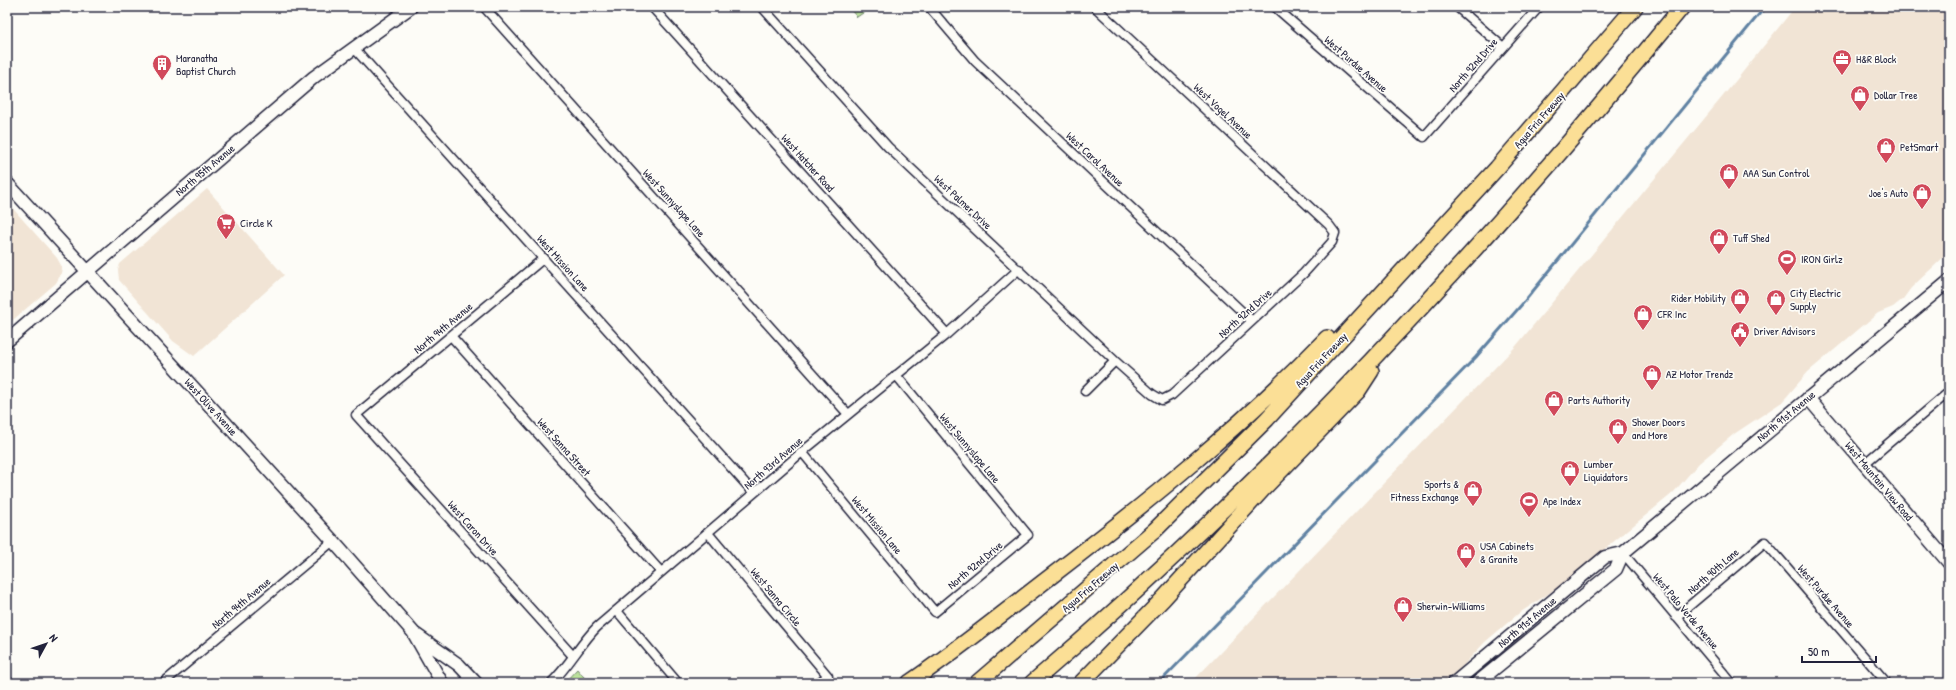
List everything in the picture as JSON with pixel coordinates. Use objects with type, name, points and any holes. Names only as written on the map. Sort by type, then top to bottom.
[{"type":"highway","name":"Agua Fria Freeway","points":[[977,683],[1155,530],[1267,419],[1497,168],[1634,7]]},
{"type":"highway","points":[[1032,683],[1101,624],[1207,526],[1392,341],[1510,212],[1682,7]]},
{"type":"highway","points":[[909,683],[1112,529],[1249,416],[1280,387],[1497,168]]},
{"type":"highway","points":[[1081,683],[1163,599],[1264,488],[1358,391],[1392,341]]},
{"type":"main road","name":"North 95th Avenue","points":[[7,342],[314,77],[408,8]]},
{"type":"main road","name":"West Olive Avenue","points":[[7,183],[333,540],[413,632],[442,683]]},
{"type":"main road","name":"North 91st Avenue","points":[[1477,683],[1616,569],[1623,553],[1949,280]]},
{"type":"main road","name":"West Mountain View Road","points":[[1808,398],[1949,563]]},
{"type":"main road","name":"North 91st Avenue","points":[[1454,683],[1605,557],[1623,553]]},
{"type":"main road","name":"West Olive Avenue","points":[[413,632],[459,665],[476,683]]},
{"type":"main road","points":[[1478,662],[1488,674]]},
{"type":"street","name":"West Sunnyslope Lane","points":[[484,7],[848,414]]},
{"type":"street","name":"West Hatcher Road","points":[[652,7],[947,334]]},
{"type":"street","name":"West Palmer Drive","points":[[762,7],[888,147],[1115,361],[1152,394],[1162,400]]},
{"type":"street","name":"West Carol Avenue","points":[[929,7],[962,48],[984,70],[1252,321]]},
{"type":"street","name":"West Vogel Avenue","points":[[1095,7],[1329,224],[1335,233]]},
{"type":"street","name":"West Purdue Avenue","points":[[1275,7],[1424,137]]},
{"type":"street","points":[[1457,7],[1503,47]]},
{"type":"street","name":"North 92nd Drive","points":[[1424,137],[1539,7]]},
{"type":"street","name":"West Mission Lane","points":[[354,48],[544,258],[754,494]]},
{"type":"street","name":"North 92nd Drive","points":[[1162,400],[1172,395],[1309,268],[1332,242],[1335,233]]},
{"type":"street","name":"North 94th Avenue","points":[[356,415],[544,258]]},
{"type":"street","name":"North 93rd Avenue","points":[[551,683],[560,674],[587,637],[616,611],[802,452],[947,334],[1019,269]]},
{"type":"street","name":"West Sanna Street","points":[[451,336],[661,572]]},
{"type":"street","points":[[1085,391],[1115,361]]},
{"type":"street","name":"West Sunnyslope Lane","points":[[896,375],[1028,535]]},
{"type":"street","points":[[1864,464],[1949,392]]},
{"type":"street","name":"West Caron Drive","points":[[356,415],[573,656]]},
{"type":"street","name":"West Mission Lane","points":[[802,452],[935,612]]},
{"type":"street","name":"West Sanna Circle","points":[[708,533],[828,676],[818,683]]},
{"type":"street","name":"North 92nd Drive","points":[[935,612],[1028,535]]},
{"type":"street","name":"North 94th Avenue","points":[[163,683],[333,540]]},
{"type":"street","name":"West Purdue Avenue","points":[[1765,542],[1887,683]]},
{"type":"street","name":"North 90th Lane","points":[[1676,617],[1765,542]]},
{"type":"street","name":"West Palo Verde Avenue","points":[[1623,553],[1732,683]]},
{"type":"street","points":[[616,611],[678,683]]},
{"type":"shaded area","points":[[1795,7],[1949,7],[1949,252],[1911,288],[1903,299],[1893,307],[1878,313],[1808,372],[1782,402],[1734,434],[1699,463],[1673,493],[1557,588],[1518,614],[1485,642],[1458,671],[1444,683],[1191,683],[1516,346]]},
{"type":"shaded area","points":[[207,189],[284,275],[194,356],[173,341],[119,280],[118,270],[120,264]]},
{"type":"shaded area","points":[[7,202],[57,258],[62,267],[61,274],[56,283],[7,325]]},
{"type":"green space","points":[[848,7],[872,7],[857,17]]},
{"type":"green space","points":[[577,669],[589,683],[564,683]]},
{"type":"waterway","points":[[1159,683],[1476,357],[1524,302],[1765,7]]},
{"type":"place","name":"H&R Block","points":[[1842,76]]},
{"type":"place","name":"Maranatha Baptist Church","points":[[162,81]]},
{"type":"place","name":"Dollar Tree","points":[[1860,112]]},
{"type":"place","name":"PetSmart","points":[[1886,164]]},
{"type":"place","name":"AAA Sun Control","points":[[1729,190]]},
{"type":"place","name":"Joe's Auto","points":[[1922,210]]},
{"type":"place","name":"Circle K","points":[[226,240]]},
{"type":"place","name":"Tuff Shed","points":[[1719,255]]},
{"type":"place","name":"IRON Girlz","points":[[1787,276]]},
{"type":"place","name":"Rider Mobility","points":[[1740,315]]},
{"type":"place","name":"City Electric Supply","points":[[1776,316]]},
{"type":"place","name":"CFR Inc","points":[[1643,331]]},
{"type":"place","name":"Driver Advisors","points":[[1740,348]]},
{"type":"place","name":"AZ Motor Trendz","points":[[1652,391]]},
{"type":"place","name":"Parts Authority","points":[[1554,417]]},
{"type":"place","name":"Shower Doors and More","points":[[1618,445]]},
{"type":"place","name":"Lumber Liquidators","points":[[1570,487]]},
{"type":"place","name":"Sports & Fitness Exchange","points":[[1473,507]]},
{"type":"place","name":"Ape Index","points":[[1529,518]]},
{"type":"place","name":"USA Cabinets & Granite","points":[[1466,569]]},
{"type":"place","name":"Sherwin-Williams","points":[[1403,623]]}]
